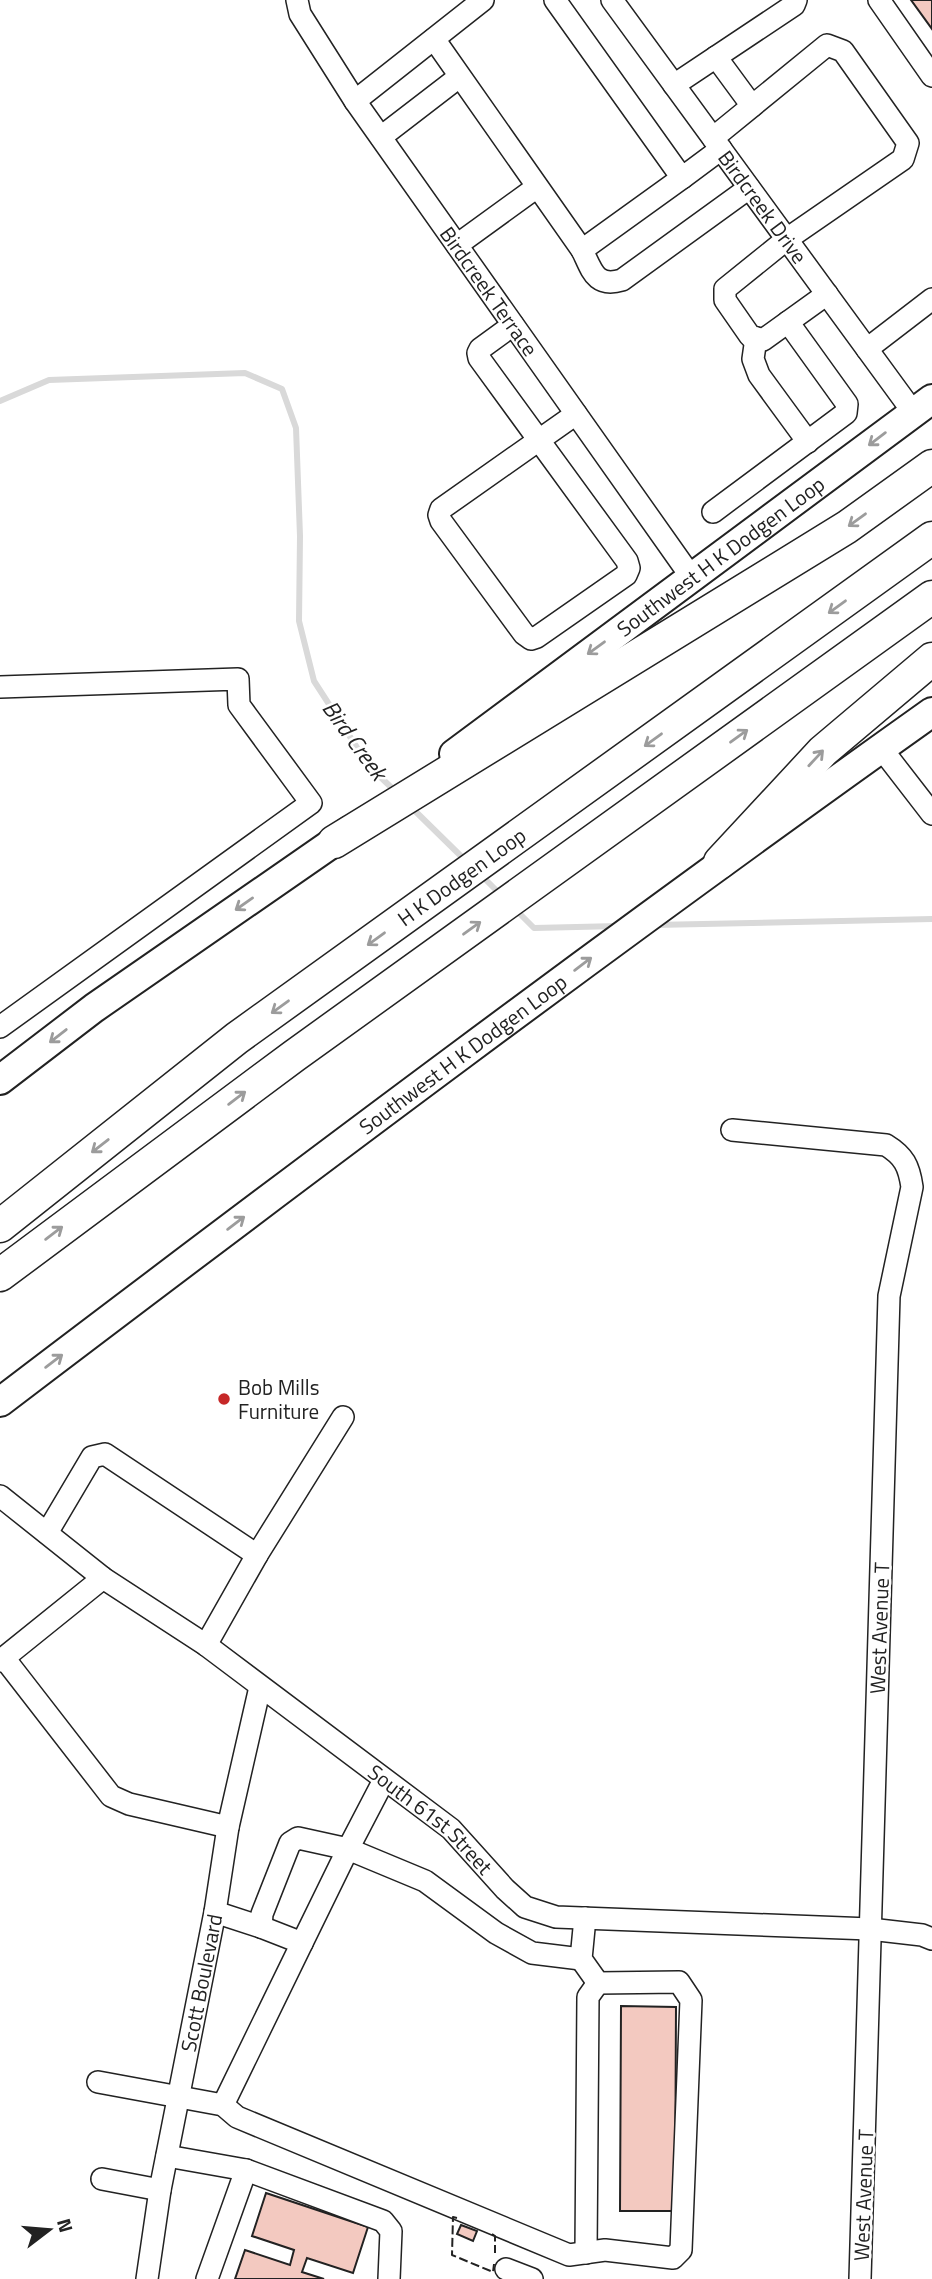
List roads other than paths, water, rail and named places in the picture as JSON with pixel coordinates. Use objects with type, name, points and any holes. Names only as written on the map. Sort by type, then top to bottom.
[{"type":"highway","points":[[334,842],[505,727],[847,527],[932,466]]},
{"type":"highway","name":"H K Dodgen Loop","points":[[0,1226],[237,1038],[932,538]]},
{"type":"highway","points":[[0,1275],[376,996],[932,597]]},
{"type":"highway","points":[[720,863],[823,751],[932,659]]},
{"type":"main road","name":"Southwest H K Dodgen Loop","points":[[505,727],[692,578],[923,405]]},
{"type":"main road","name":"Southwest H K Dodgen Loop","points":[[0,1402],[489,1034],[720,863],[932,712]]},
{"type":"main road","points":[[0,1080],[94,1008],[334,842]]},
{"type":"street","name":"Birdcreek Terrace","points":[[297,0],[300,14],[355,101],[692,578]]},
{"type":"street","points":[[355,101],[483,0]]},
{"type":"street","points":[[555,0],[682,178]]},
{"type":"street","name":"Birdcreek Drive","points":[[612,0],[867,349],[923,405]]},
{"type":"street","points":[[674,85],[794,5],[796,0]]},
{"type":"street","points":[[879,0],[932,76]]},
{"type":"street","points":[[434,38],[582,250],[596,277],[602,282],[622,280],[749,188]]},
{"type":"street","points":[[582,250],[682,178],[752,106],[827,45],[842,51],[908,143],[903,159],[787,239],[725,289],[725,300],[750,336],[763,340],[827,294]]},
{"type":"street","points":[[716,57],[752,106]]},
{"type":"street","points":[[381,137],[459,77]]},
{"type":"street","points":[[457,245],[537,187]]},
{"type":"street","points":[[867,349],[932,299]]},
{"type":"street","points":[[713,512],[846,414],[846,404],[788,322]]},
{"type":"street","points":[[513,325],[480,348],[479,358],[539,440],[627,561],[629,568],[626,575],[531,639],[524,634],[439,515],[441,509],[539,440],[576,414]]},
{"type":"street","points":[[755,338],[753,359],[759,375],[808,442]]},
{"type":"street","points":[[0,687],[237,679],[239,705],[311,803],[0,1027]]},
{"type":"street","points":[[881,748],[932,814]]},
{"type":"street","name":"West Avenue T","points":[[732,1130],[886,1145],[905,1160],[912,1187],[889,1296],[860,2279]]},
{"type":"street","points":[[206,1645],[257,1555],[343,1417]]},
{"type":"street","points":[[47,1533],[92,1457],[105,1454],[257,1555]]},
{"type":"street","name":"South 61st Street","points":[[0,1496],[103,1578],[206,1645],[451,1829],[505,1889],[525,1907],[556,1917],[870,1929],[932,1938]]},
{"type":"street","points":[[103,1578],[2,1659],[111,1796],[129,1804],[228,1827]]},
{"type":"street","name":"Scott Boulevard","points":[[147,2279],[160,2190],[215,1912],[228,1827],[260,1687]]},
{"type":"street","points":[[223,2105],[384,1780]]},
{"type":"street","points":[[261,1927],[262,1913],[290,1843],[298,1838],[348,1849],[425,1881],[496,1933],[532,1953],[581,1959]]},
{"type":"street","points":[[215,1912],[302,1943]]},
{"type":"street","points":[[585,1918],[581,1959],[597,1983]]},
{"type":"street","points":[[98,2082],[223,2105],[237,2117],[569,2255],[605,2250],[673,2258],[681,2250],[691,2000],[679,1982],[597,1983]]},
{"type":"street","points":[[586,2253],[588,1997],[597,1983]]},
{"type":"street","points":[[167,2155],[246,2170],[383,2221],[391,2231],[389,2279]]},
{"type":"street","points":[[206,2279],[246,2170]]},
{"type":"street","points":[[102,2179],[160,2190]]},
{"type":"street","points":[[506,2269],[532,2279]]},
{"type":"waterway","name":"Bird Creek","points":[[0,401],[49,380],[245,373],[282,389],[296,428],[300,536],[299,621],[314,681],[369,766],[397,793]]},
{"type":"waterway","name":"Bird Creek","points":[[410,806],[467,862]]},
{"type":"waterway","name":"Bird Creek","points":[[480,874],[502,896]]},
{"type":"waterway","name":"Bird Creek","points":[[515,909],[534,928],[619,926]]},
{"type":"waterway","name":"Bird Creek","points":[[654,925],[932,919]]},
{"type":"place","name":"Bob Mills Furniture","points":[[224,1399]]}]
